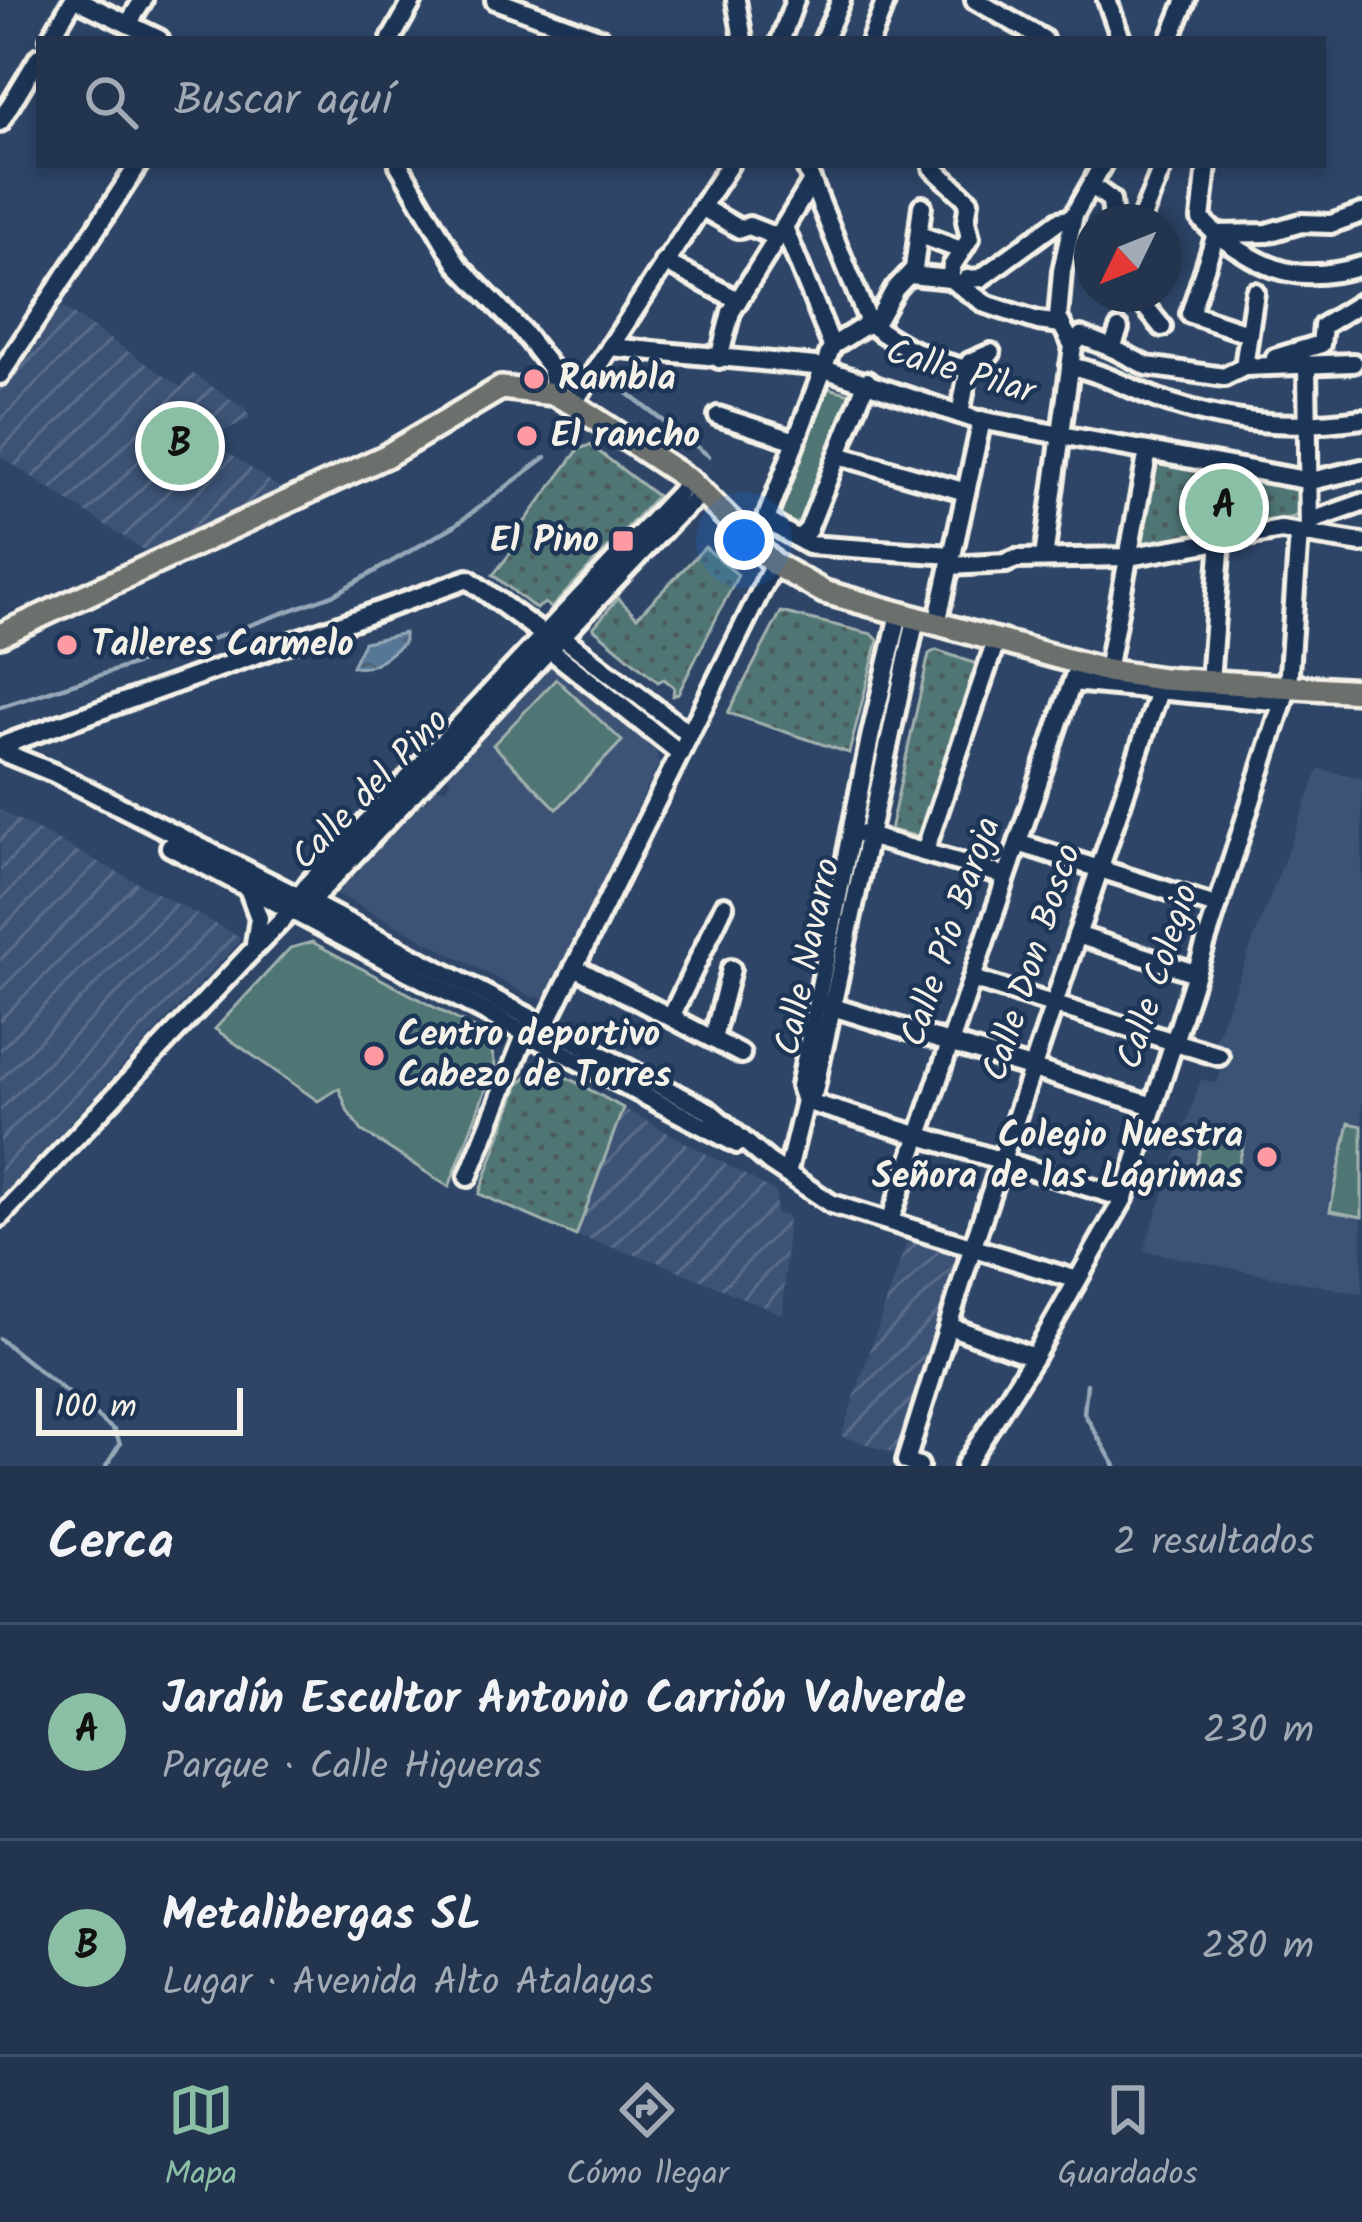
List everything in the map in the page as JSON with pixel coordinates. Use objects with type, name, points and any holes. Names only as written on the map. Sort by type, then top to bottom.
[{"type":"main road","points":[[0,634],[386,456],[501,388],[563,399],[696,487],[774,564],[824,592],[996,641],[1075,674],[1107,671],[1161,686],[1210,681],[1285,694],[1362,691]]},
{"type":"street","points":[[52,36],[76,0],[153,36]]},
{"type":"street","points":[[128,24],[143,0]]},
{"type":"street","points":[[393,36],[413,0]]},
{"type":"street","points":[[495,0],[593,36]]},
{"type":"street","points":[[736,0],[742,36]]},
{"type":"street","points":[[782,36],[795,0]]},
{"type":"street","points":[[825,36],[841,0]]},
{"type":"street","points":[[873,36],[886,0]]},
{"type":"street","points":[[975,0],[1037,36]]},
{"type":"street","points":[[1107,0],[1120,36]]},
{"type":"street","points":[[1171,36],[1186,0]]},
{"type":"street","points":[[0,122],[36,62]]},
{"type":"street","points":[[0,375],[136,168]]},
{"type":"street","points":[[401,168],[457,264],[522,331],[550,367],[563,399],[610,347],[727,168]]},
{"type":"street","points":[[933,168],[968,202],[970,238],[961,250],[956,283]]},
{"type":"street","points":[[1073,346],[1058,318],[1062,271],[1073,218],[1101,168]]},
{"type":"street","points":[[1147,204],[1162,168]]},
{"type":"street","points":[[1207,168],[1201,219],[1259,265],[1320,276],[1362,266]]},
{"type":"street","points":[[719,358],[738,300],[815,170]]},
{"type":"street","points":[[815,170],[869,323],[886,337],[945,364],[968,369]]},
{"type":"street","points":[[1092,186],[1111,204]]},
{"type":"street","points":[[922,206],[910,274],[878,319],[832,346],[766,520],[808,545],[1006,563],[1128,557],[1281,530],[1306,530],[1362,543]]},
{"type":"street","points":[[701,208],[740,229],[749,226],[781,232]]},
{"type":"street","points":[[1216,234],[1331,224],[1362,213]]},
{"type":"street","points":[[956,283],[981,278],[1059,221],[1073,218]]},
{"type":"street","points":[[781,232],[832,346]]},
{"type":"street","points":[[1216,234],[1190,314],[1247,333]]},
{"type":"street","points":[[920,235],[961,250]]},
{"type":"street","points":[[664,262],[738,300]]},
{"type":"street","points":[[910,274],[956,283],[986,304],[1061,324]]},
{"type":"street","points":[[1244,367],[1255,292]]},
{"type":"street","points":[[1043,558],[1073,346],[1081,336],[1147,366],[1224,377],[1322,344],[1323,326],[1362,302]]},
{"type":"street","points":[[1150,312],[1162,327]]},
{"type":"street","points":[[1112,348],[1119,329]]},
{"type":"street","name":"Calle Pilar","points":[[610,347],[823,368],[982,420],[1311,481],[1362,470]]},
{"type":"street","points":[[960,414],[970,362],[991,353]]},
{"type":"street","points":[[1244,367],[1353,363]]},
{"type":"street","name":"Calle Colegio","points":[[965,1466],[1034,1357],[1124,1198],[1285,694],[1311,481],[1307,364]]},
{"type":"street","points":[[1070,366],[1165,401],[1254,424],[1309,426],[1362,419]]},
{"type":"street","points":[[798,539],[808,530],[867,381]]},
{"type":"street","points":[[718,416],[796,441]]},
{"type":"street","name":"Calle Navarro","points":[[787,1174],[805,1101],[814,1090],[824,1004],[859,834],[917,619],[950,560],[982,420]]},
{"type":"street","points":[[1107,671],[1148,451]]},
{"type":"street","points":[[838,454],[965,492]]},
{"type":"street","name":"Calle del Pino","points":[[0,1217],[676,516],[696,487]]},
{"type":"street","points":[[1306,530],[1362,503]]},
{"type":"street","points":[[1210,681],[1221,539]]},
{"type":"street","points":[[468,1178],[526,1033],[545,1026],[774,564]]},
{"type":"street","points":[[5,752],[468,579],[689,734]]},
{"type":"street","points":[[552,640],[680,753]]},
{"type":"street","points":[[925,850],[996,641]]},
{"type":"street","points":[[1075,674],[1161,686],[1285,694]]},
{"type":"street","name":"Calle Pío Baroja","points":[[890,1221],[1075,674]]},
{"type":"street","name":"Calle Don Bosco","points":[[919,1466],[906,1461],[1161,686]]},
{"type":"street","points":[[5,752],[169,833],[526,1033],[770,1162]]},
{"type":"street","points":[[5,752],[52,784],[247,887],[299,903],[395,947],[709,1111],[770,1162],[832,1204],[1077,1280]]},
{"type":"street","points":[[859,834],[1006,876]]},
{"type":"street","points":[[1018,843],[1216,906]]},
{"type":"street","points":[[247,887],[259,918],[253,950]]},
{"type":"street","points":[[671,1016],[724,906]]},
{"type":"street","points":[[1077,935],[1195,973]]},
{"type":"street","points":[[574,967],[741,1054]]},
{"type":"street","points":[[712,1039],[730,969]]},
{"type":"street","points":[[972,979],[1219,1056]]},
{"type":"street","points":[[461,982],[515,1019],[526,1033],[545,1034],[645,1077]]},
{"type":"street","points":[[824,1004],[1153,1106]]},
{"type":"street","points":[[805,1101],[1124,1198]]},
{"type":"street","points":[[949,1326],[1034,1357]]},
{"type":"shaded area","points":[[55,302],[181,387],[192,373],[246,409],[250,418],[208,439],[287,493],[154,557],[0,456],[0,387]]},
{"type":"shaded area","points":[[552,666],[653,742],[659,763],[545,998],[532,997],[337,894],[435,789],[446,788],[448,774]]},
{"type":"shaded area","points":[[1319,769],[1362,778],[1362,1294],[1144,1251],[1201,1079],[1217,1084],[1228,1049],[1214,1043]]},
{"type":"shaded area","points":[[0,810],[240,937],[0,1197]]},
{"type":"shaded area","points":[[623,1108],[776,1192],[776,1214],[788,1216],[783,1315],[658,1262],[576,1236]]},
{"type":"shaded area","points":[[907,1241],[964,1256],[900,1455],[841,1436]]},
{"type":"green space","points":[[828,388],[851,394],[801,526],[779,517]]},
{"type":"green space","points":[[590,445],[657,496],[551,608],[545,603],[536,609],[493,575],[513,550],[509,543],[579,449]]},
{"type":"green space","points":[[1156,464],[1292,485],[1302,495],[1301,510],[1294,517],[1140,547]]},
{"type":"green space","points":[[705,547],[738,575],[673,696],[674,687],[664,679],[658,682],[593,628],[618,598],[637,617]]},
{"type":"green space","points":[[781,612],[872,634],[878,640],[849,753],[728,713]]},
{"type":"green space","points":[[936,650],[983,666],[922,837],[890,830],[929,654]]},
{"type":"green space","points":[[556,679],[622,741],[557,809],[493,745]]},
{"type":"green space","name":"Centro deportivo Cabezo de Torres","points":[[312,942],[488,1036],[495,1065],[449,1187],[362,1131],[339,1088],[318,1101],[215,1029],[290,948]]},
{"type":"green space","points":[[548,1067],[623,1108],[576,1236],[479,1194],[519,1084]]},
{"type":"green space","points":[[1349,1123],[1362,1126],[1362,1217],[1330,1211]]},
{"type":"green space","points":[[1205,1129],[1245,1139],[1232,1189],[1193,1179]]},
{"type":"water","points":[[404,633],[404,643],[380,661],[352,666],[364,642]]},
{"type":"waterway","points":[[612,381],[709,456]]},
{"type":"waterway","points":[[0,707],[201,643],[335,594],[454,526],[546,457]]},
{"type":"waterway","points":[[0,1339],[115,1431],[120,1444],[106,1466]]},
{"type":"waterway","points":[[1087,1384],[1084,1413],[1115,1466]]},
{"type":"place","name":"Rambla","points":[[534,379]]},
{"type":"place","name":"El rancho","points":[[527,436]]},
{"type":"place","name":"Metalibergas SL","points":[[180,446]]},
{"type":"place","name":"Jardín Escultor Antonio Carrión Valverde","points":[[1224,508]]},
{"type":"place","name":"El Pino","points":[[623,541]]},
{"type":"place","name":"Talleres Carmelo","points":[[67,645]]},
{"type":"place","name":"Centro deportivo Cabezo de Torres","points":[[374,1056]]},
{"type":"place","name":"Colegio Nuestra Señora de las Lágrimas","points":[[1267,1157]]}]
